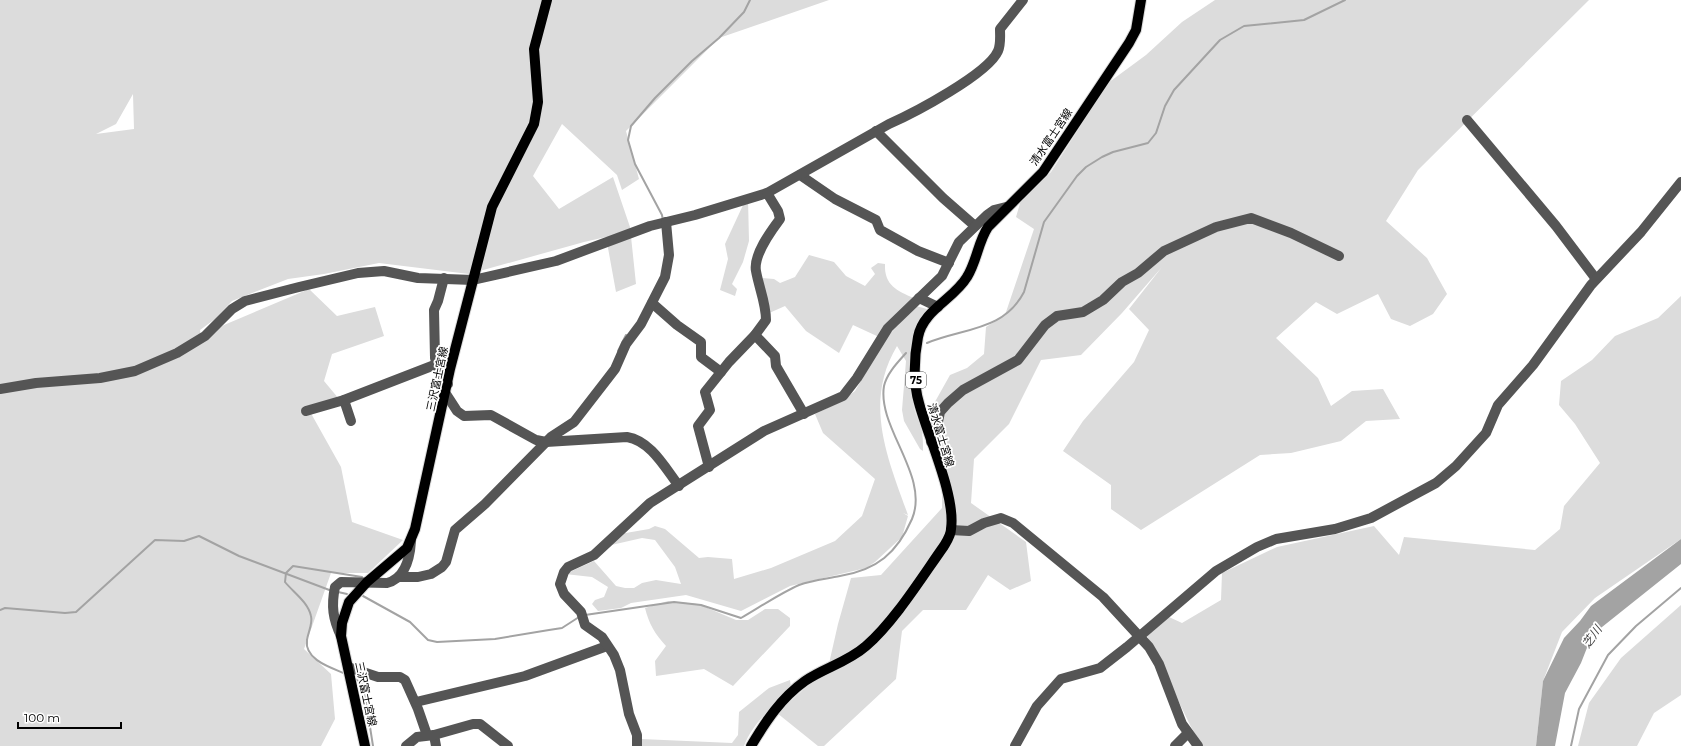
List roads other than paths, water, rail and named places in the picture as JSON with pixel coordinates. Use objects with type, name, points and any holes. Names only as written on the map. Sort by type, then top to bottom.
[{"type":"main road","name":"三沢富士宮線","points":[[364,746],[341,636],[342,623],[349,602],[367,582],[407,548],[415,529],[447,389],[450,369],[492,207],[534,124],[538,102],[534,49],[547,0]]},
{"type":"main road","name":"清水富士宮線","points":[[751,746],[769,717],[795,689],[806,681],[856,653],[876,636],[901,605],[944,546],[951,530],[950,504],[916,391],[915,354],[918,335],[923,325],[938,307],[959,288],[968,277],[982,236],[995,218],[1043,172],[1129,43],[1136,30],[1141,0]]},
{"type":"street","points":[[0,389],[36,383],[100,378],[135,371],[177,353],[205,336],[232,309],[245,301],[299,287],[358,273],[384,271],[418,278],[473,280],[556,261],[662,223],[695,216],[767,193],[876,131],[907,116],[978,73],[994,58],[1001,43],[1000,29],[1023,0]]},
{"type":"street","points":[[1467,120],[1556,226],[1596,279]]},
{"type":"street","points":[[876,131],[943,198],[975,226]]},
{"type":"street","points":[[800,175],[835,199],[876,220],[880,230],[918,251],[949,263]]},
{"type":"street","points":[[1015,746],[1037,706],[1061,680],[1100,668],[1140,637],[1216,571],[1257,546],[1276,539],[1335,529],[1371,518],[1436,483],[1456,466],[1486,433],[1498,405],[1533,365],[1596,279],[1641,232],[1681,182]]},
{"type":"street","points":[[709,467],[698,426],[710,410],[705,392],[755,335],[766,320],[756,270],[756,261],[768,234],[780,219],[778,211],[767,193]]},
{"type":"street","points":[[636,746],[638,735],[629,714],[620,670],[614,655],[602,637],[585,625],[580,612],[564,594],[560,584],[564,572],[568,567],[594,555],[650,503],[764,431],[843,396],[857,378],[888,328],[942,276],[959,242],[994,210],[1006,207]]},
{"type":"street","points":[[932,442],[935,436],[940,412],[948,403],[963,390],[1018,360],[1045,325],[1057,316],[1083,312],[1103,300],[1122,282],[1138,273],[1164,251],[1216,227],[1251,218],[1291,233],[1340,256]]},
{"type":"street","points":[[341,636],[334,621],[334,592],[341,582],[387,582],[400,576],[418,577],[431,574],[442,568],[446,562],[455,530],[485,504],[546,442],[574,422],[614,369],[626,344],[641,324],[663,282],[668,266],[669,247],[662,223]]},
{"type":"street","points":[[444,278],[434,310],[435,358],[456,411],[464,416],[491,415],[536,440],[546,442],[627,437],[638,439],[647,446],[679,486]]},
{"type":"street","points":[[919,298],[938,307]]},
{"type":"street","points":[[652,303],[677,325],[700,342],[701,357],[721,372]]},
{"type":"street","points":[[755,335],[775,356],[776,366],[804,414]]},
{"type":"street","points":[[306,412],[344,400],[437,364]]},
{"type":"street","points":[[344,400],[351,421]]},
{"type":"street","points":[[951,530],[969,531],[984,523],[1001,518],[1013,523],[1103,596],[1149,647],[1159,664],[1170,695],[1188,732],[1198,746]]},
{"type":"street","points":[[400,576],[407,562],[411,541]]},
{"type":"street","points":[[416,702],[525,676],[608,646]]},
{"type":"street","points":[[349,672],[378,677],[400,677],[405,680],[436,746]]},
{"type":"street","points":[[406,746],[417,738],[473,724],[480,724],[508,746]]},
{"type":"street","points":[[1175,746],[1188,732]]},
{"type":"waterway","points":[[663,221],[662,215],[635,164],[628,140],[631,126],[655,98],[692,61],[719,38],[744,12],[750,0]]},
{"type":"waterway","points":[[927,343],[994,321],[1016,305],[1024,292],[1044,222],[1077,176],[1086,167],[1102,157],[1113,152],[1148,143],[1156,133],[1165,106],[1174,90],[1220,40],[1244,26],[1304,20],[1345,0]]},
{"type":"waterway","points":[[618,351],[626,335]]},
{"type":"waterway","points":[[585,615],[674,602],[701,605],[741,618],[777,596],[799,585],[853,573],[865,569],[884,558],[900,541],[906,531],[912,519],[916,503],[914,486],[909,469],[888,418],[884,402],[885,381],[893,368],[906,353]]},
{"type":"waterway","points":[[0,610],[5,608],[65,613],[76,612],[155,540],[184,541],[199,536],[239,556],[332,591]]},
{"type":"waterway","points":[[346,674],[320,662],[310,653],[307,647],[307,640],[311,625],[311,616],[304,602],[285,582],[286,573],[293,566],[362,577]]},
{"type":"waterway","points":[[1571,746],[1579,709],[1608,655],[1636,626],[1681,588]]},
{"type":"waterway","points":[[338,592],[347,594]]},
{"type":"waterway","points":[[363,596],[410,622],[428,640],[437,642],[495,639],[562,628],[579,617]]},
{"type":"waterway","points":[[355,679],[362,683],[364,689],[373,746]]},
{"type":"water label","name":"芝川","points":[[1592,637]]}]
